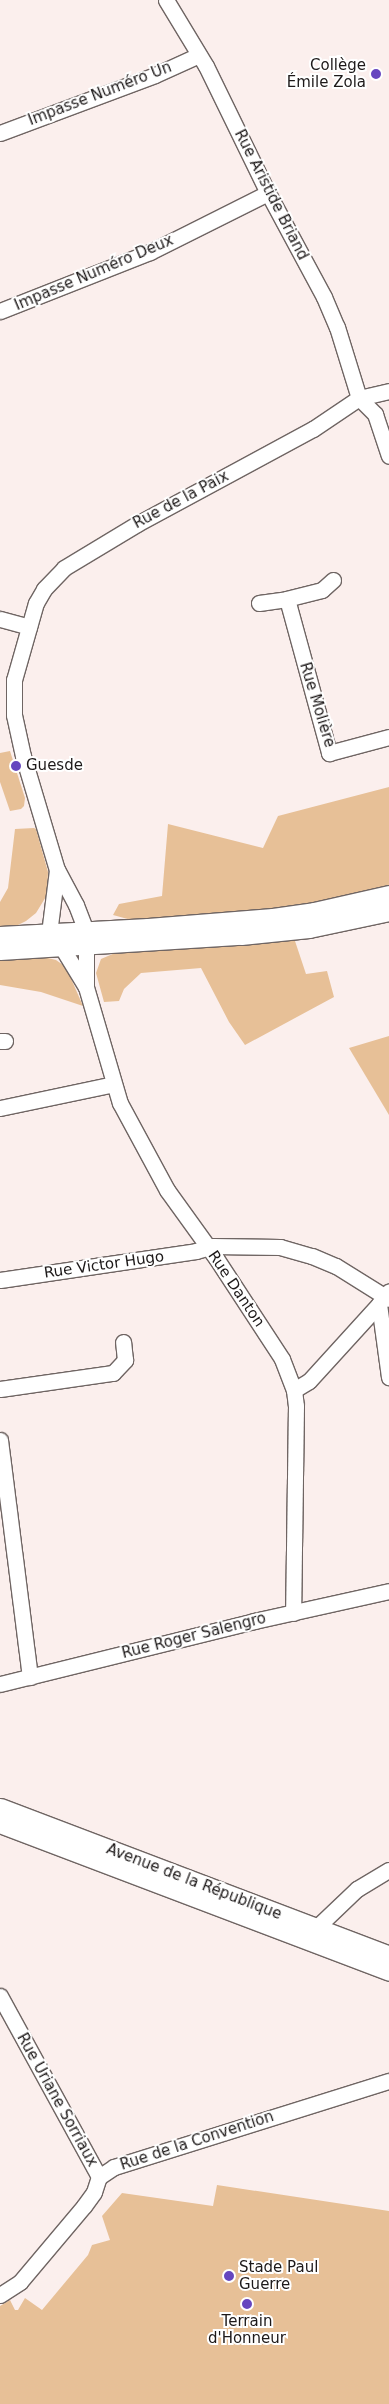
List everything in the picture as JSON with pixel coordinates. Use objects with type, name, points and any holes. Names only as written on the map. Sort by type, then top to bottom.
[{"type":"main road","points":[[0,950],[55,940],[273,918],[314,912],[389,895]]},
{"type":"main road","points":[[86,938],[241,936],[309,928],[389,911]]},
{"type":"main road","points":[[0,936],[55,940]]},
{"type":"main road","name":"Avenue de la République","points":[[0,1808],[389,1956]]},
{"type":"main road","name":"Avenue de la République","points":[[0,1823],[389,1971]]},
{"type":"street","name":"Rue Aristide Briand","points":[[166,0],[199,55],[268,193],[324,297],[338,327],[359,398]]},
{"type":"street","name":"Impasse Numéro Un","points":[[0,133],[155,75],[199,55]]},
{"type":"street","name":"Impasse Numéro Deux","points":[[0,311],[150,252],[268,193]]},
{"type":"street","points":[[359,398],[389,391]]},
{"type":"street","points":[[359,398],[375,414],[389,456]]},
{"type":"street","name":"Rue de la Paix","points":[[57,870],[23,756],[14,715],[14,680],[36,603],[44,589],[64,568],[137,524],[313,430],[359,398]]},
{"type":"street","points":[[259,604],[322,590],[333,580]]},
{"type":"street","name":"Rue Molière","points":[[288,599],[329,753],[389,737]]},
{"type":"street","points":[[0,619],[29,627]]},
{"type":"street","points":[[57,870],[76,905],[86,938]]},
{"type":"street","points":[[55,940],[57,870]]},
{"type":"street","name":"Rue Danton","points":[[86,938],[86,988],[120,1103],[150,1163],[282,1359],[294,1390],[296,1406],[293,1613]]},
{"type":"street","name":"Rue Danton","points":[[55,940],[86,988]]},
{"type":"street","points":[[0,1108],[114,1084]]},
{"type":"street","name":"Rue Victor Hugo","points":[[0,1280],[208,1248],[225,1246],[280,1247],[297,1251],[336,1266],[385,1297]]},
{"type":"street","points":[[385,1297],[389,1377]]},
{"type":"street","points":[[294,1390],[309,1381],[385,1297]]},
{"type":"street","points":[[0,1389],[113,1372],[125,1360],[123,1342]]},
{"type":"street","points":[[0,1440],[30,1677]]},
{"type":"street","name":"Rue Roger Salengro","points":[[0,1684],[389,1591]]},
{"type":"street","points":[[316,1928],[357,1889],[389,1870]]},
{"type":"street","name":"Rue Uriane Sorriaux","points":[[0,1996],[99,2177]]},
{"type":"street","name":"Rue de la Convention","points":[[99,2177],[114,2167],[152,2154],[389,2080]]},
{"type":"street","points":[[0,2295],[20,2282],[58,2238],[94,2192],[99,2177]]},
{"type":"shaded area","points":[[10,751],[25,798],[24,806],[21,809],[10,811],[0,782],[0,753]]},
{"type":"shaded area","points":[[389,787],[389,889],[314,907],[135,921],[113,915],[119,904],[162,896],[168,824],[263,848],[278,816]]},
{"type":"shaded area","points":[[15,829],[36,829],[48,872],[47,895],[36,913],[26,921],[14,927],[0,928],[0,902],[8,888]]},
{"type":"shaded area","points":[[294,938],[306,974],[327,971],[334,997],[245,1045],[229,1022],[201,968],[141,973],[124,989],[119,1001],[104,1002],[96,973],[101,959],[115,953]]},
{"type":"shaded area","points":[[40,956],[56,960],[66,967],[83,1006],[41,992],[0,985],[0,960]]},
{"type":"shaded area","points":[[389,1036],[389,1115],[349,1048]]},
{"type":"shaded area","name":"Stade Paul Guerre","points":[[217,2185],[389,2211],[389,2404],[0,2404],[0,2306],[10,2300],[15,2310],[18,2310],[25,2298],[42,2310],[88,2255],[92,2245],[110,2240],[102,2216],[122,2193],[213,2206]]},
{"type":"place","name":"Collège Émile Zola","points":[[376,74]]},
{"type":"place","name":"Guesde","points":[[16,766]]},
{"type":"place","name":"Stade Paul Guerre","points":[[229,2276]]},
{"type":"place","name":"Terrain d'Honneur","points":[[247,2304]]}]
